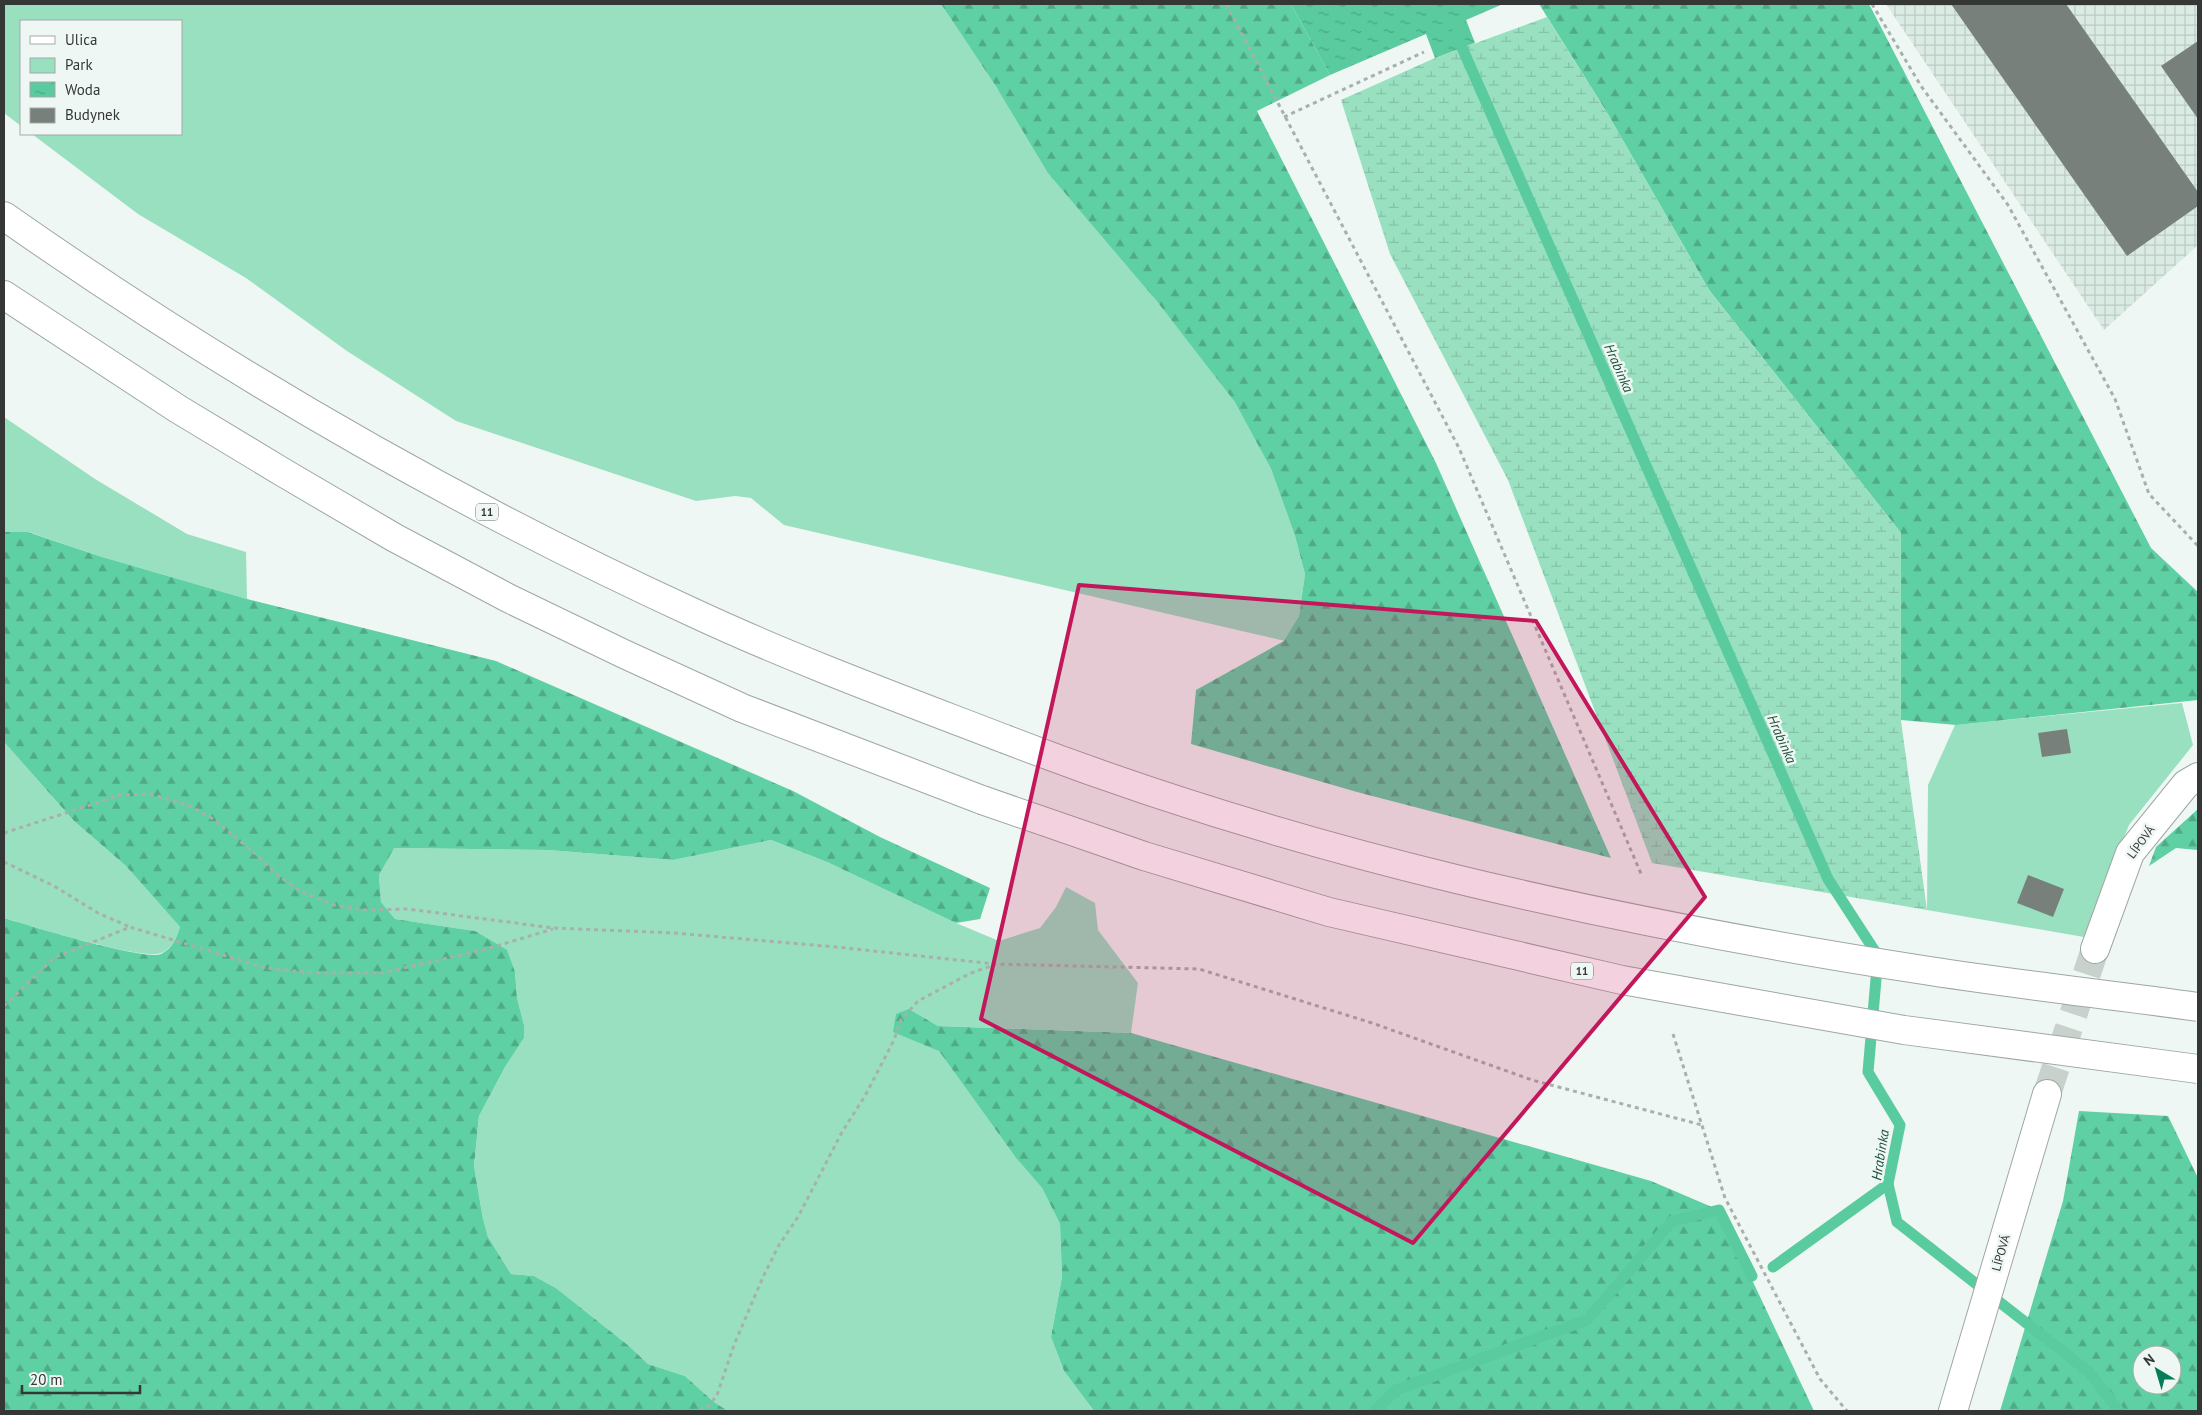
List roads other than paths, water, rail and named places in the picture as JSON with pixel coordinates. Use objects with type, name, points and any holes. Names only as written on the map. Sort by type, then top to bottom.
[{"type":"main road","name":"11","points":[[4,216],[78,268],[190,342],[462,499],[580,560],[696,615],[828,671],[1083,770],[1177,802],[1340,849],[1517,894],[1670,927],[1918,970],[2198,1006]]},
{"type":"main road","name":"11","points":[[4,295],[178,409],[276,468],[395,538],[508,598],[742,708],[982,800],[1144,856],[1329,912],[1622,980],[1904,1030],[2198,1069]]},
{"type":"main road","name":"LÍPOVÁ","points":[[2095,949],[2130,852],[2186,784],[2198,777]]},
{"type":"main road","name":"LÍPOVÁ","points":[[1953,1411],[2048,1094]]},
{"type":"water","points":[[1291,4],[1503,4],[1466,20],[1475,43],[1435,58],[1426,34],[1330,75]]},
{"type":"waterway","name":"Hrabinka","points":[[1456,34],[1828,879],[1878,956],[1868,1072],[1900,1125],[1888,1184],[1897,1222],[2089,1372],[2119,1411]]},
{"type":"waterway","points":[[1773,1267],[1888,1184]]},
{"type":"waterway","points":[[1375,1411],[1396,1390],[1587,1320],[1672,1221],[1719,1210],[1752,1276]]},
{"type":"tunnel","points":[[2047,1094],[2095,949]]}]
